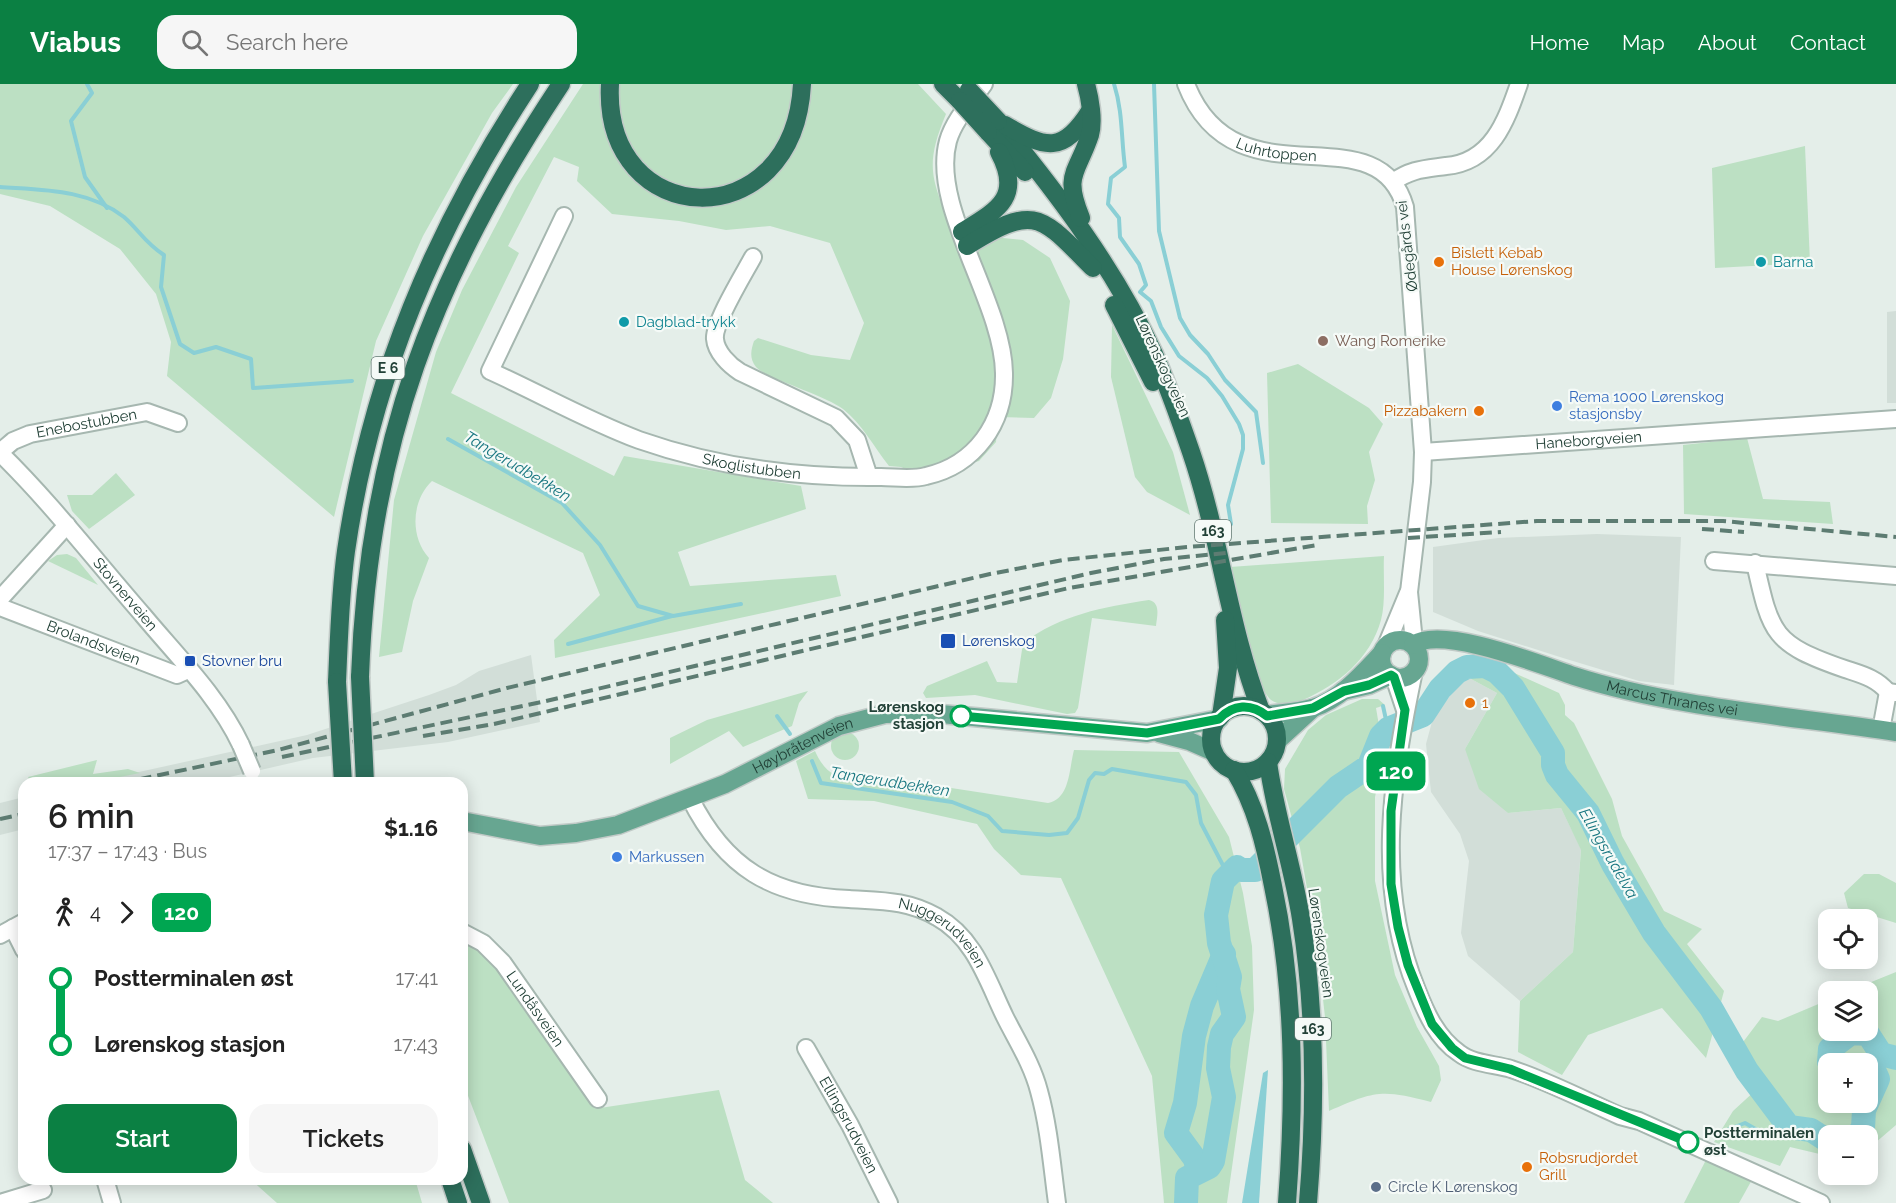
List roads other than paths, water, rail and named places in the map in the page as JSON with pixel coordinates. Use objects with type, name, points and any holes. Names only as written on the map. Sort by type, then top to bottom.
[{"type":"highway","name":"E 6","points":[[343,777],[337,682],[341,603],[352,514],[369,431],[393,350],[441,236],[530,84]]},
{"type":"highway","name":"E 6","points":[[365,777],[360,677],[364,603],[375,518],[392,438],[410,376],[432,316],[464,247],[497,186],[561,84]]},
{"type":"highway","points":[[610,84],[612,117],[621,144],[633,164],[648,180],[666,190],[705,198],[727,195],[748,186],[780,158],[798,120],[802,84]]},
{"type":"highway","points":[[1086,84],[1091,132],[1073,171],[1071,186],[1097,264]]},
{"type":"highway","name":"Lørenskogveien","points":[[951,85],[1036,167],[1154,355],[1191,452],[1215,536],[1246,672],[1264,713]]},
{"type":"highway","points":[[993,126],[1036,141],[1061,142],[1074,135],[1090,111]]},
{"type":"highway","points":[[964,239],[993,212],[1008,189],[1009,171],[993,126]]},
{"type":"highway","points":[[964,239],[1004,224],[1032,218],[1052,227],[1097,264]]},
{"type":"highway","name":"Lørenskogveien","points":[[1097,264],[1152,379],[1180,446],[1193,486],[1215,570],[1226,626],[1228,668],[1220,717]]},
{"type":"highway","points":[[1220,717],[1240,707],[1264,713]]},
{"type":"highway","name":"163","points":[[1264,713],[1275,727],[1277,741]]},
{"type":"highway","name":"163","points":[[1220,717],[1212,735],[1214,752],[1222,763],[1234,770],[1251,800],[1270,871],[1285,957],[1293,1045],[1293,1105],[1287,1203]]},
{"type":"highway","points":[[1234,770],[1248,772],[1268,762],[1277,741]]},
{"type":"highway","name":"Lørenskogveien","points":[[1268,762],[1301,919],[1312,1010],[1315,1106],[1308,1203]]},
{"type":"highway","points":[[468,1166],[481,1203]]},
{"type":"highway","points":[[452,1185],[457,1201]]},
{"type":"main road","name":"Marcus Thranes vei","points":[[1412,644],[1424,640],[1490,647],[1632,692],[1889,731]]},
{"type":"main road","points":[[1344,691],[1395,641],[1412,644],[1418,651],[1416,668]]},
{"type":"main road","points":[[1277,741],[1313,708],[1344,691],[1392,676],[1407,676],[1455,642]]},
{"type":"main road","points":[[1384,650],[1382,664],[1392,676]]},
{"type":"main road","points":[[1264,713],[1313,708]]},
{"type":"main road","name":"Høybråtenveien","points":[[468,822],[513,833],[556,836],[618,825],[690,798],[777,759],[851,722],[900,712],[1157,733],[1190,741],[1214,752]]},
{"type":"main road","name":"Høybråtenveien","points":[[1157,733],[1220,717]]},
{"type":"street","points":[[964,239],[946,181],[946,154],[952,129],[984,84]]},
{"type":"street","name":"Luhrtoppen","points":[[1186,84],[1208,122],[1235,143],[1269,154],[1356,160],[1373,166],[1393,182]]},
{"type":"street","name":"Ødegårds vei","points":[[1423,452],[1405,207],[1393,182],[1418,168],[1456,165],[1479,155],[1504,125],[1519,84]]},
{"type":"street","name":"Skoglistubben","points":[[564,216],[490,371],[638,439],[706,460],[818,476],[924,477],[961,462],[981,443],[998,417],[1003,386],[1003,359],[994,324],[964,239]]},
{"type":"street","points":[[753,257],[718,325],[714,338],[717,347],[729,365],[740,372],[815,407],[842,423],[857,440],[869,477]]},
{"type":"street","name":"Enebostubben","points":[[0,453],[23,436],[147,412],[178,423]]},
{"type":"street","name":"Haneborgveien","points":[[1423,452],[1896,419]]},
{"type":"street","points":[[1412,644],[1409,592],[1422,483],[1423,452]]},
{"type":"street","name":"Stovnerveien","points":[[0,453],[38,490],[223,714],[241,745],[254,777]]},
{"type":"street","points":[[0,599],[67,525]]},
{"type":"street","points":[[1714,561],[1896,576]]},
{"type":"street","points":[[1755,563],[1766,610],[1780,637],[1806,655],[1877,680],[1892,693],[1889,731]]},
{"type":"street","points":[[1384,650],[1409,592]]},
{"type":"street","name":"Brolandsveien","points":[[0,607],[177,675],[188,670]]},
{"type":"street","points":[[1416,668],[1405,712],[1390,829],[1394,906],[1414,984],[1432,1024],[1446,1042],[1465,1058],[1510,1069],[1620,1116],[1639,1121],[1821,1203]]},
{"type":"street","points":[[1392,676],[1405,712]]},
{"type":"street","name":"Nuggerudveien","points":[[690,798],[708,830],[726,851],[774,885],[801,895],[907,903],[938,917],[963,939],[980,963],[1039,1088],[1057,1203]]},
{"type":"street","name":"Lundåsveien","points":[[468,935],[483,943],[503,963],[598,1099]]},
{"type":"street","name":"Ellingsrudveien","points":[[806,1048],[850,1125],[889,1203]]},
{"type":"street","points":[[107,1185],[112,1203]]},
{"type":"street","points":[[0,1203],[43,1190]]},
{"type":"water","points":[[1268,1070],[1259,1203],[1242,1203],[1263,1073]]},
{"type":"waterway","points":[[87,84],[92,93],[71,121],[85,177],[107,208]]},
{"type":"waterway","points":[[1114,84],[1120,115],[1125,167],[1111,178],[1108,204],[1119,218],[1120,237],[1139,264],[1146,285],[1140,292],[1151,301],[1161,327],[1179,356],[1207,378],[1222,396],[1239,424],[1243,435],[1243,449],[1228,505],[1231,524]]},
{"type":"waterway","points":[[1154,84],[1159,231],[1180,318],[1190,335],[1208,354],[1225,380],[1256,412],[1263,463]]},
{"type":"waterway","name":"Tangerudbekken","points":[[0,187],[49,190],[80,196],[110,208],[124,217],[164,255],[161,287],[180,344],[194,353],[216,347],[251,359],[253,388],[352,381]]},
{"type":"waterway","name":"Tangerudbekken","points":[[448,439],[562,503],[600,545],[638,606],[673,616],[741,604]]},
{"type":"waterway","points":[[568,644],[672,616]]},
{"type":"waterway","name":"Ellingsrudelva","points":[[1186,1203],[1187,1178],[1209,1167],[1213,1161],[1224,1097],[1218,1068],[1219,1047],[1222,1034],[1234,1017],[1228,989],[1230,977],[1219,943],[1216,915],[1223,881],[1237,867],[1241,870],[1255,870],[1338,787],[1369,766],[1381,736],[1388,729],[1423,715],[1440,689],[1457,672],[1467,667],[1485,666],[1497,672],[1513,688],[1553,753],[1553,765],[1557,775],[1588,813],[1613,864],[1654,933],[1711,1008],[1747,1071],[1789,1127],[1811,1130],[1818,1135]]},
{"type":"waterway","points":[[1383,706],[1388,729]]},
{"type":"waterway","name":"Tangerudbekken","points":[[777,716],[790,734]]},
{"type":"waterway","name":"Tangerudbekken","points":[[812,761],[821,783],[952,802],[988,816],[1002,831],[1049,835],[1067,833],[1078,818],[1089,780],[1095,773],[1104,774],[1112,769],[1186,782],[1196,795],[1201,823],[1228,875]]},
{"type":"waterway","name":"Ellingsrudelva","points":[[1198,1172],[1195,1159],[1176,1133],[1185,1103],[1194,1036],[1202,1006],[1224,954]]},
{"type":"waterway","name":"Ellingsrudelva","points":[[1830,1053],[1830,1049],[1851,1033],[1868,1034],[1881,1054],[1896,1058]]},
{"type":"waterway","name":"Ellingsrudelva","points":[[1863,1125],[1864,1113]]},
{"type":"waterway","points":[[1727,1130],[1745,1123],[1766,1135],[1789,1127]]},
{"type":"railway","points":[[150,777],[278,750],[507,688],[759,628],[990,574],[1063,560],[1187,547],[1537,521],[1723,521],[1896,537]]},
{"type":"railway","points":[[1702,529],[1744,532]]},
{"type":"railway","points":[[1408,538],[1501,532]]},
{"type":"railway","points":[[423,736],[494,724],[1069,588],[1317,545]]},
{"type":"railway","points":[[282,757],[546,701],[1091,573],[1164,559],[1226,553]]},
{"type":"railway","points":[[0,819],[18,815]]},
{"type":"place","name":"Bislett Kebab House Lørenskog","points":[[1439,262]]},
{"type":"place","name":"Barna","points":[[1761,262]]},
{"type":"place","name":"Dagblad-trykk","points":[[624,322]]},
{"type":"place","name":"Wang Romerike","points":[[1323,341]]},
{"type":"place","name":"Rema 1000 Lørenskog stasjonsby","points":[[1557,406]]},
{"type":"place","name":"Pizzabakern","points":[[1479,411]]},
{"type":"place","name":"Lørenskog","points":[[948,641]]},
{"type":"place","name":"Stovner bru","points":[[190,661]]},
{"type":"place","name":"1","points":[[1470,703]]},
{"type":"place","name":"Lørenskog stasjon","points":[[961,716]]},
{"type":"place","name":"Markussen","points":[[617,857]]},
{"type":"place","name":"Postterminalen øst","points":[[1688,1142]]},
{"type":"place","name":"Robsrudjordet Grill","points":[[1527,1167]]},
{"type":"place","name":"Circle K Lørenskog","points":[[1376,1187]]}]
